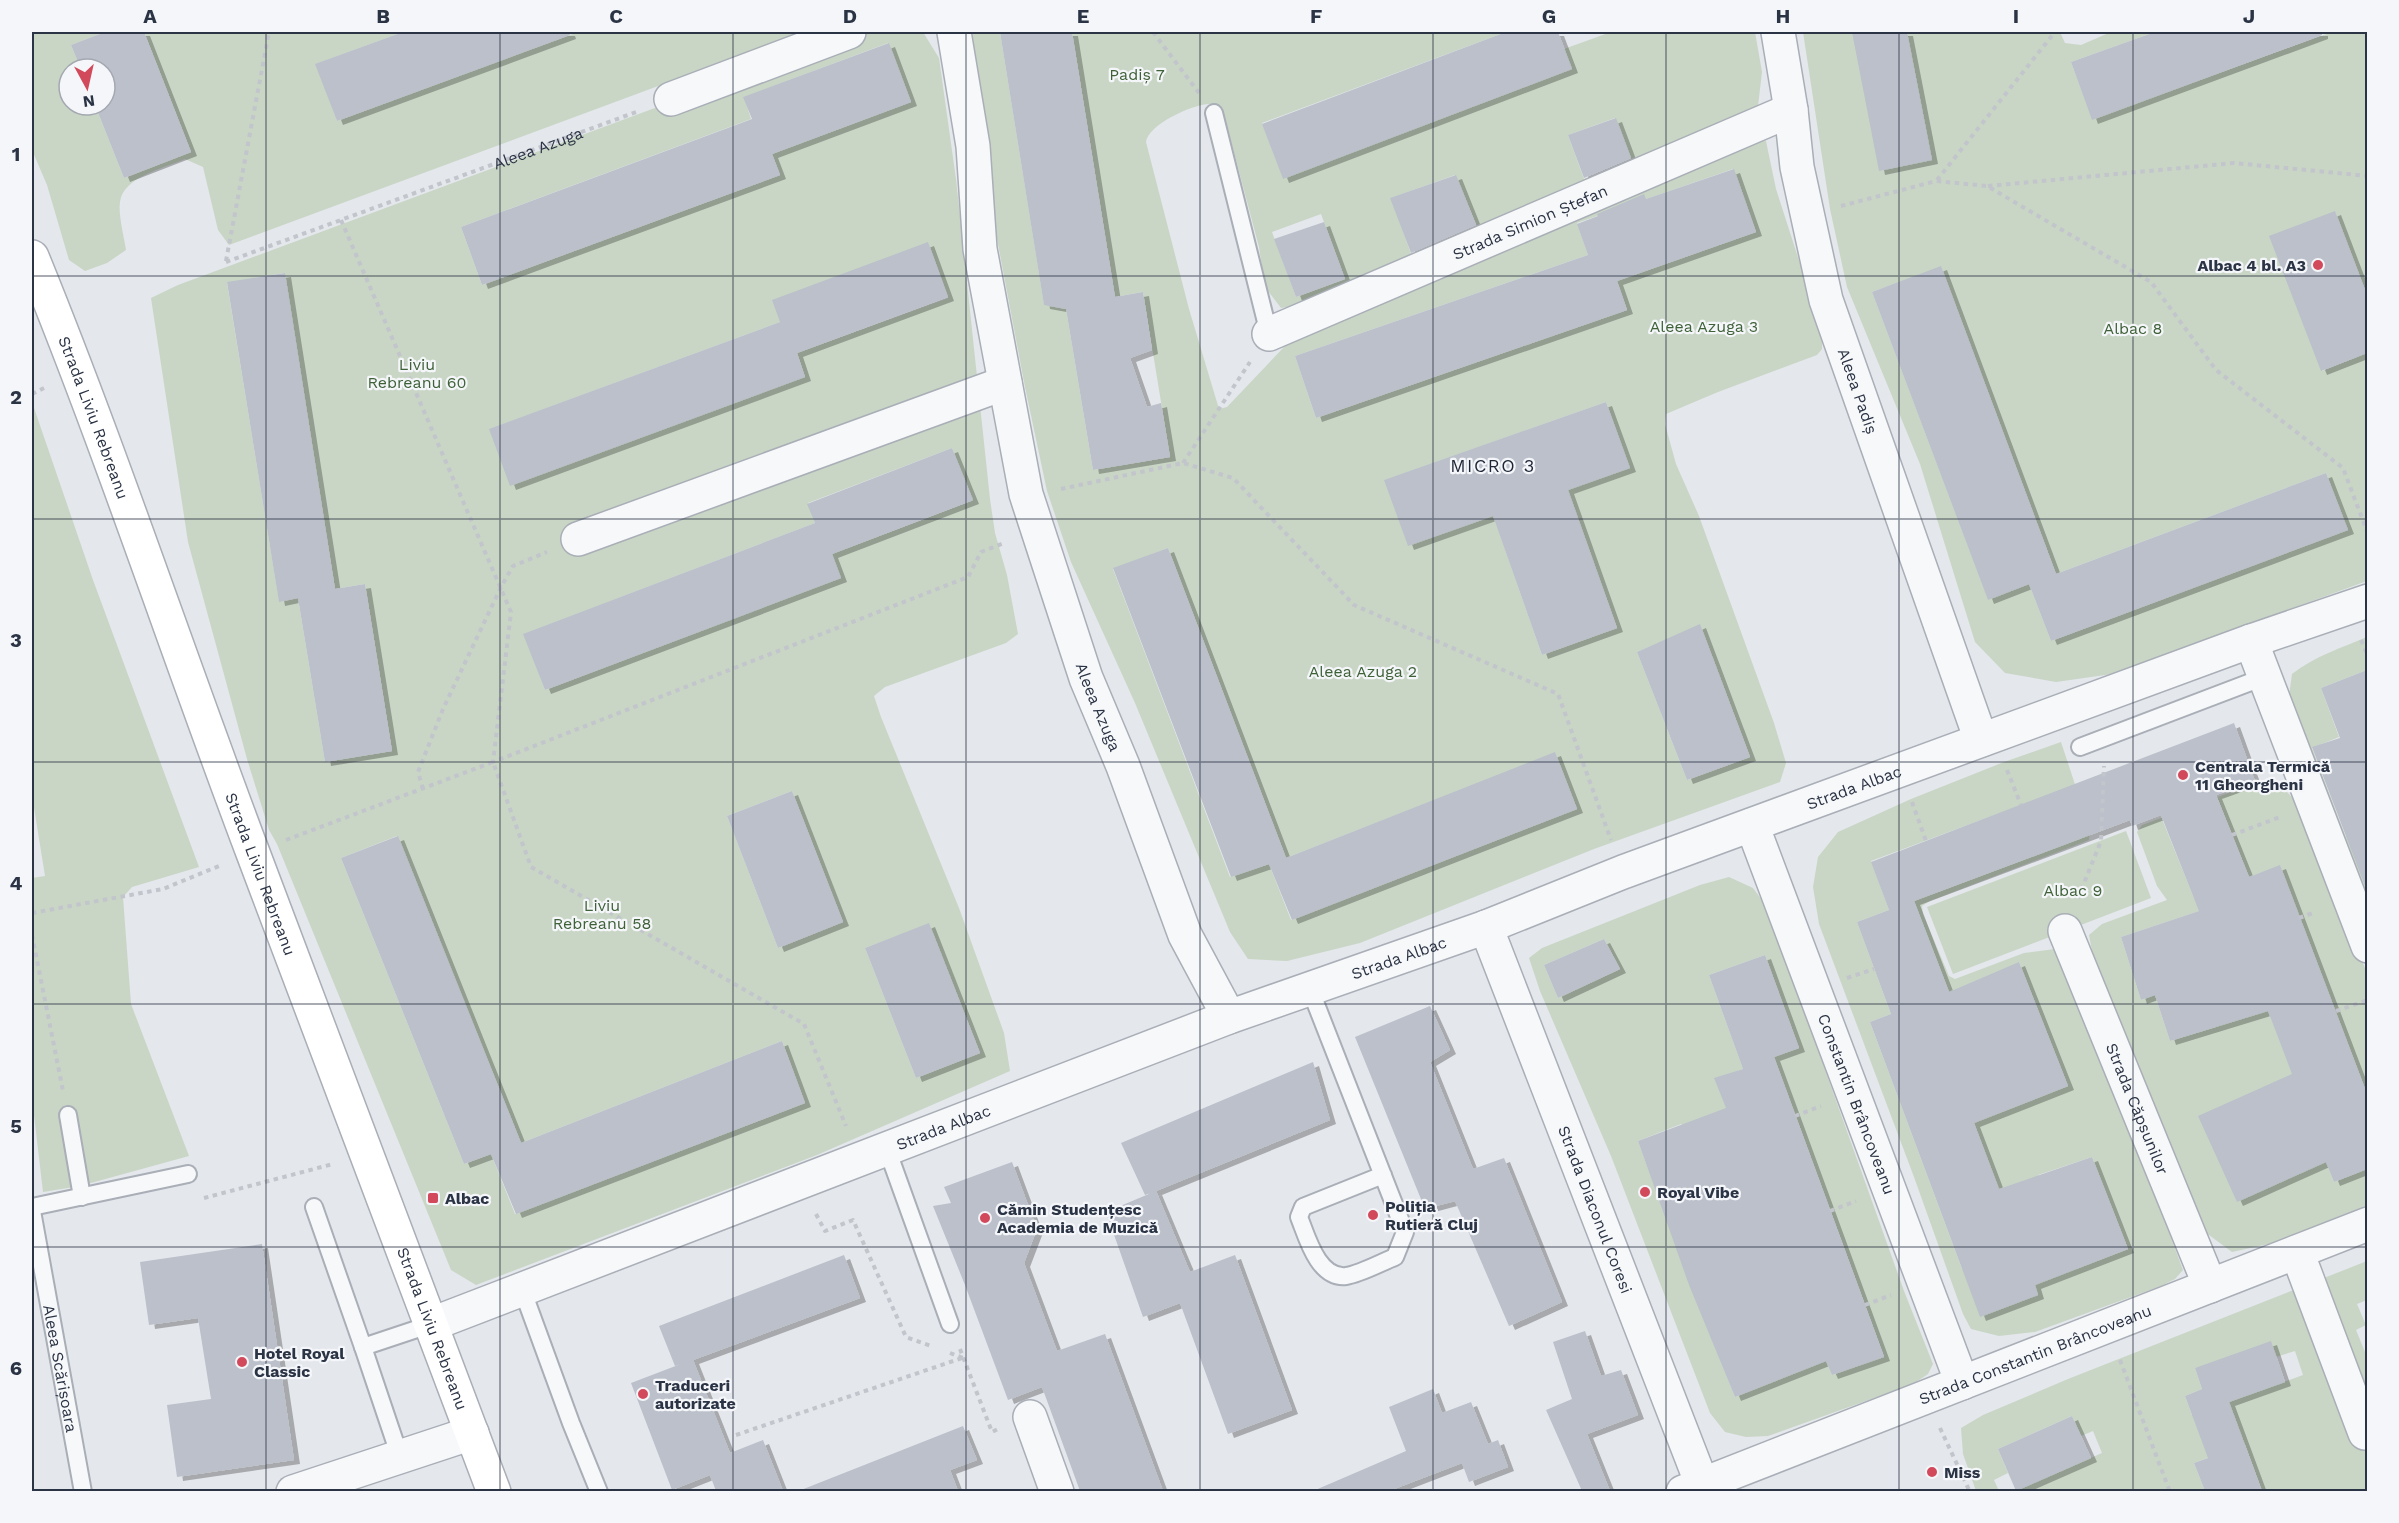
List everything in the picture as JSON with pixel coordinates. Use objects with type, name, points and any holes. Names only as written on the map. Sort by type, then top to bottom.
[{"type":"street","points":[[671,99],[849,32]]},
{"type":"street","name":"Aleea Azuga","points":[[954,32],[973,146],[980,249],[1026,494],[1086,678],[1123,766],[1185,935],[1229,1017]]},
{"type":"street","name":"Aleea Padiș","points":[[1778,32],[1791,110],[1797,167],[1826,300],[1982,740]]},
{"type":"street","name":"Strada Simion Ștefan","points":[[1269,334],[1791,110]]},
{"type":"street","name":"Strada Liviu Rebreanu","points":[[32,257],[77,371],[252,852],[494,1491]]},
{"type":"street","points":[[578,539],[1005,383]]},
{"type":"street","name":"Strada Albac","points":[[432,1324],[1229,1017],[1486,927],[1623,872],[2251,641],[2367,601]]},
{"type":"street","points":[[2251,641],[2367,946]]},
{"type":"street","name":"Constantin Brâncoveanu","points":[[1752,825],[1962,1383]]},
{"type":"street","name":"Strada Diaconul Coresi","points":[[1486,927],[1696,1489]]},
{"type":"street","name":"Strada Căpșunilor","points":[[2065,931],[2210,1286]]},
{"type":"street","name":"Strada Constantin Brâncoveanu","points":[[1696,1489],[2367,1224]]},
{"type":"street","points":[[2297,1252],[2365,1433]]},
{"type":"street","points":[[1030,1418],[1057,1491]]},
{"type":"street","points":[[293,1491],[472,1433]]},
{"type":"lane","points":[[1214,113],[1269,334]]},
{"type":"lane","points":[[2080,747],[2264,677]]},
{"type":"lane","points":[[1310,989],[1383,1174],[1405,1232],[1395,1257],[1346,1276],[1329,1272],[1316,1258],[1299,1217],[1303,1207],[1383,1174]]},
{"type":"lane","points":[[68,1115],[82,1197]]},
{"type":"lane","points":[[873,1155],[950,1324]]},
{"type":"lane","points":[[32,1209],[188,1174]]},
{"type":"lane","points":[[314,1207],[400,1457]]},
{"type":"lane","name":"Aleea Scărișoara","points":[[32,1209],[83,1491]]},
{"type":"lane","points":[[522,1289],[571,1423],[599,1491]]},
{"type":"lane","points":[[363,1347],[432,1324]]},
{"type":"path","name":"Aleea Azuga","points":[[270,32],[226,262],[671,99]]},
{"type":"path","points":[[1153,32],[1214,113]]},
{"type":"path","points":[[1936,181],[2055,32]]},
{"type":"path","points":[[1807,215],[1936,181],[1987,186],[2234,163],[2367,176]]},
{"type":"path","points":[[1987,186],[2151,282],[2216,370],[2343,468],[2367,534]]},
{"type":"path","points":[[341,220],[511,612],[493,762],[531,867],[804,1024],[873,1155]]},
{"type":"path","points":[[1183,463],[1269,334]]},
{"type":"path","points":[[1026,494],[1080,487],[1183,463],[1233,478],[1354,605],[1558,694],[1623,872]]},
{"type":"path","points":[[277,844],[968,577],[981,552],[1038,531]]},
{"type":"path","points":[[423,789],[418,772],[443,709],[513,566],[578,539]]},
{"type":"path","points":[[2065,931],[2101,841],[2105,737]]},
{"type":"path","points":[[32,913],[163,889],[226,863]]},
{"type":"path","points":[[32,935],[68,1115]]},
{"type":"path","points":[[2336,1011],[2367,1000]]},
{"type":"path","points":[[188,1174],[196,1200],[343,1161]]},
{"type":"path","points":[[800,1183],[825,1231],[853,1220],[906,1337],[934,1347]]},
{"type":"path","points":[[950,1324],[992,1432],[1030,1418]]},
{"type":"path","points":[[2107,1327],[2170,1491]]},
{"type":"path","points":[[944,1351],[963,1358]]},
{"type":"path","points":[[736,1435],[963,1358]]},
{"type":"path","points":[[1926,1398],[1970,1491]]},
{"type":"green space","points":[[32,32],[105,32],[71,45],[76,57],[57,57],[57,117],[100,117],[124,178],[191,152],[144,32],[403,32],[316,64],[337,121],[578,32],[804,32],[229,245],[218,230],[203,167],[185,159],[146,174],[128,186],[120,202],[120,219],[126,250],[107,263],[85,271],[69,260],[47,185],[32,150]]},
{"type":"green space","points":[[860,32],[923,32],[939,58],[956,179],[990,499],[995,533],[1007,575],[1018,634],[1006,643],[885,687],[874,696],[959,908],[1004,1033],[1010,1071],[817,1155],[476,1285],[451,1270],[277,844],[269,830],[247,759],[188,542],[151,298],[178,285]],"holes":[[[888,43],[911,102],[772,154],[780,175],[482,285],[461,227],[751,119],[744,97]],[[928,243],[948,298],[797,353],[805,377],[490,429],[780,322]],[[284,273],[335,589],[365,584],[392,751],[325,762],[298,598],[279,601],[227,283]],[[952,448],[972,501],[832,554],[840,578],[545,690],[524,634],[815,523],[808,503]],[[792,791],[843,922],[778,948],[727,816]],[[397,836],[521,1143],[782,1041],[805,1103],[515,1214],[491,1154],[464,1164],[341,858]],[[929,924],[980,1053],[916,1078],[865,948]]]},
{"type":"green space","points":[[958,32],[1000,32],[1044,304],[1066,309],[1093,470],[1170,457],[1143,292],[1115,297],[1072,32],[1506,32],[1262,123],[1283,178],[1571,69],[1564,49],[1611,32],[1755,32],[1762,72],[1758,106],[1741,120],[1310,303],[1281,308],[1265,287],[1259,247],[1222,107],[1208,104],[1181,112],[1154,129],[1146,142],[1189,309],[1219,409],[1227,407],[1284,347],[1324,321],[1747,143],[1766,141],[1776,189],[1822,332],[1822,349],[1817,355],[1666,414],[1665,424],[1676,464],[1699,516],[1774,723],[1786,763],[1780,782],[1594,849],[1360,943],[1287,961],[1248,959],[1230,932],[1135,703],[1071,562],[1047,491],[1025,387]],"holes":[[[1615,118],[1632,162],[1584,179],[1568,135]],[[1733,169],[1756,232],[1617,281],[1627,310],[1316,418],[1295,356],[1588,255],[1577,223]],[[1455,175],[1477,226],[1411,254],[1391,198]],[[1321,214],[1345,279],[1296,297],[1272,232]],[[1606,402],[1629,468],[1408,545],[1385,480]],[[1569,495],[1617,628],[1542,655],[1495,521]],[[1168,548],[1286,858],[1555,753],[1577,809],[1291,920],[1269,864],[1230,877],[1113,569]],[[1700,625],[1750,757],[1687,780],[1637,652]]]},
{"type":"green space","name":"Albac 8","points":[[1803,32],[2060,32],[2065,43],[2081,45],[2111,32],[2155,32],[2071,62],[2092,119],[2332,32],[2367,32],[2367,295],[2335,212],[2322,371],[2367,353],[2367,581],[2112,674],[2056,682],[2005,673],[1975,642],[1920,464],[1847,287],[1830,209]],"holes":[[[1941,267],[2056,574],[2326,473],[2347,530],[2051,641],[2029,584],[1988,599],[1872,292]]]},
{"type":"green space","points":[[32,402],[93,580],[199,867],[132,887],[123,897],[131,1004],[189,1156],[80,1186],[43,1192],[32,1098],[32,878],[45,876],[32,795]]},
{"type":"green space","points":[[2367,637],[2367,670],[2321,688],[2339,737],[2312,748],[2346,837],[2367,829],[2367,924],[2288,703],[2292,674],[2319,657]]},
{"type":"green space","points":[[2061,742],[2090,830],[2089,840],[1930,901],[1922,906],[1923,914],[1949,976],[1955,979],[2024,953],[2055,949],[2071,969],[2183,1270],[2175,1279],[2161,1286],[2035,1332],[1999,1336],[1971,1329],[1963,1314],[1819,924],[1813,887],[1818,857],[1838,832],[1911,799]],"holes":[[[2064,789],[2082,838],[1914,901],[1949,992],[1928,1000],[2038,1295],[1962,1269],[1870,1022],[1891,1014],[1857,922],[1889,910],[1871,861]],[[2019,962],[2068,1086],[1996,1114]],[[2092,1157],[2128,1249],[2076,1269],[2038,1175]]]},
{"type":"green space","points":[[2258,782],[2272,784],[2288,793],[2300,809],[2367,973],[2367,1094],[2280,866],[2249,877],[2217,797]]},
{"type":"green space","points":[[2210,800],[2162,819],[2194,898],[2221,888],[2334,1182],[2367,1169],[2367,1205],[2273,1243],[2232,1252],[2205,1232],[2189,1204],[2149,1093],[2092,951],[2089,935],[2102,924],[2167,900],[2157,886],[2137,832],[2142,825]],"holes":[[[2199,911],[2196,968],[2216,1027],[2170,1041],[2155,995],[2141,1000],[2121,937]]]},
{"type":"green space","name":"Albac 9","points":[[2126,831],[2151,898],[1953,974],[1927,907]]},
{"type":"green space","points":[[1729,877],[1753,888],[1767,907],[1904,1291],[1933,1364],[1928,1374],[1913,1384],[1768,1436],[1746,1437],[1725,1432],[1710,1413],[1611,1156],[1540,991],[1529,958],[1542,948],[1700,885]],"holes":[[[1604,939],[1620,969],[1558,998],[1544,965]],[[1765,955],[1799,1048],[1774,1057],[1884,1356],[1832,1375],[1715,1079],[1743,1069],[1709,975]],[[1682,1125],[1674,1240],[1638,1141]],[[1690,1285],[1782,1378],[1735,1397]]]},
{"type":"green space","points":[[2367,1261],[2367,1300],[2357,1304],[2366,1325],[2356,1330],[2365,1352],[2367,1351],[2367,1491],[2262,1491],[2245,1444],[2194,1463],[2205,1491],[2015,1491],[2102,1453],[2093,1431],[2081,1436],[2072,1416],[1998,1449],[2008,1473],[1994,1480],[1999,1491],[1976,1491],[1963,1454],[1961,1428],[1983,1415]],"holes":[[[2295,1351],[2303,1375],[2192,1415],[2185,1396],[2202,1389],[2195,1368],[2276,1357]]]},
{"type":"building","points":[[105,32],[144,32],[191,152],[124,178],[100,117],[117,117],[117,57],[76,57],[71,45]]},
{"type":"building","points":[[403,32],[569,32],[570,35],[337,121],[315,64]]},
{"type":"building","points":[[1000,32],[1072,32],[1115,297],[1143,292],[1152,350],[1130,358],[1147,407],[1161,403],[1170,457],[1093,470],[1066,309],[1044,305]]},
{"type":"building","points":[[1506,32],[1558,32],[1572,69],[1283,179],[1262,124]]},
{"type":"building","points":[[1852,32],[1907,32],[1932,160],[1879,171]]},
{"type":"building","points":[[2155,32],[2322,32],[2322,35],[2092,120],[2071,62]]},
{"type":"building","points":[[889,43],[911,102],[772,154],[780,175],[482,285],[461,227],[752,119],[743,97]]},
{"type":"building","points":[[1616,118],[1631,158],[1584,178],[1568,135]]},
{"type":"building","points":[[1734,169],[1756,232],[1617,281],[1627,310],[1316,418],[1295,356],[1588,255],[1577,224],[1644,194],[1646,199]]},
{"type":"building","points":[[1456,175],[1476,225],[1411,253],[1390,198]]},
{"type":"building","name":"Albac 4 bl. A3","points":[[2335,211],[2367,295],[2367,353],[2321,371],[2269,236]]},
{"type":"building","points":[[1324,222],[1345,279],[1296,297],[1274,239]]},
{"type":"building","points":[[928,242],[948,297],[797,353],[805,377],[510,486],[489,429],[780,322],[772,300]]},
{"type":"building","points":[[1941,266],[2056,574],[2326,473],[2348,530],[2051,641],[2029,584],[1988,600],[1872,292]]},
{"type":"building","points":[[285,273],[335,589],[365,584],[392,751],[325,762],[298,598],[279,602],[227,282]]},
{"type":"building","points":[[1606,402],[1630,468],[1568,490],[1617,628],[1542,655],[1493,516],[1408,546],[1384,480]]},
{"type":"building","points":[[952,448],[973,500],[832,554],[841,578],[545,690],[523,634],[815,523],[807,504]]},
{"type":"building","points":[[1168,548],[1286,858],[1555,752],[1577,809],[1292,920],[1269,864],[1231,877],[1113,568]]},
{"type":"building","points":[[1700,624],[1750,757],[1687,780],[1637,652]]},
{"type":"building","points":[[2367,670],[2367,886],[2365,886],[2312,747],[2340,738],[2321,688]]},
{"type":"building","points":[[2234,723],[2255,781],[2216,795],[2249,877],[2280,865],[2367,1094],[2367,1169],[2334,1182],[2326,1162],[2237,1202],[2198,1116],[2292,1074],[2268,1011],[2170,1041],[2155,995],[2141,1000],[2121,937],[2199,911],[2161,815],[2132,826],[2130,820],[1914,901],[1949,992],[2019,962],[2068,1086],[1974,1123],[1999,1189],[2092,1157],[2128,1249],[2035,1285],[2038,1295],[1980,1317],[1870,1022],[1891,1014],[1857,922],[1889,910],[1871,862]]},
{"type":"building","points":[[792,791],[843,922],[778,948],[727,816]]},
{"type":"building","points":[[398,836],[521,1143],[782,1041],[805,1103],[516,1214],[491,1154],[464,1164],[341,858]]},
{"type":"building","points":[[929,923],[980,1053],[916,1078],[865,948]]},
{"type":"building","points":[[1604,939],[1620,969],[1558,998],[1544,965]]},
{"type":"building","points":[[1765,955],[1799,1048],[1774,1057],[1884,1357],[1832,1375],[1826,1361],[1735,1397],[1689,1285],[1638,1141],[1726,1108],[1714,1078],[1743,1069],[1709,975]]},
{"type":"building","name":"Poliția Rutieră Cluj","points":[[1430,1006],[1450,1050],[1430,1062],[1473,1169],[1504,1158],[1562,1302],[1509,1326],[1455,1201],[1425,1209],[1355,1037]]},
{"type":"building","points":[[1313,1062],[1330,1120],[1145,1195],[1121,1143]]},
{"type":"building","points":[[1012,1162],[1037,1229],[1024,1263],[1057,1351],[1105,1334],[1163,1491],[1080,1491],[1042,1387],[1008,1400],[933,1206],[951,1203],[944,1187]]},
{"type":"building","points":[[1156,1191],[1190,1272],[1235,1255],[1292,1410],[1228,1434],[1180,1303],[1143,1317],[1106,1212]]},
{"type":"building","name":"Hotel Royal Classic","points":[[262,1244],[294,1460],[177,1477],[167,1405],[211,1399],[198,1318],[149,1325],[140,1262]]},
{"type":"building","points":[[844,1255],[860,1298],[693,1360],[730,1453],[763,1440],[783,1491],[716,1491],[710,1475],[672,1490],[631,1383],[686,1362],[675,1366],[659,1326]]},
{"type":"building","points":[[1585,1331],[1601,1376],[1621,1370],[1638,1415],[1587,1434],[1610,1491],[1582,1491],[1546,1410],[1572,1399],[1553,1342]]},
{"type":"building","points":[[2271,1341],[2285,1382],[2229,1402],[2262,1491],[2205,1491],[2194,1463],[2208,1458],[2185,1396],[2202,1389],[2195,1368]]},
{"type":"building","points":[[1433,1389],[1442,1413],[1471,1402],[1488,1444],[1498,1440],[1508,1467],[1469,1482],[1462,1463],[1389,1491],[1313,1491],[1406,1451],[1389,1407]]},
{"type":"building","points":[[2072,1416],[2091,1458],[2016,1491],[1998,1449]]},
{"type":"building","points":[[963,1426],[977,1460],[950,1470],[958,1491],[801,1491],[801,1490]]},
{"type":"place","name":"Albac 4 bl. A3","points":[[2318,265]]},
{"type":"place","name":"Centrala Termică 11 Gheorgheni","points":[[2183,775]]},
{"type":"place","name":"Royal Vibe","points":[[1645,1192]]},
{"type":"place","name":"Albac","points":[[433,1198]]},
{"type":"place","name":"Poliția Rutieră Cluj","points":[[1373,1215]]},
{"type":"place","name":"Cămin Studențesc Academia de Muzică","points":[[985,1218]]},
{"type":"place","name":"Hotel Royal Classic","points":[[242,1362]]},
{"type":"place","name":"Traduceri autorizate","points":[[643,1394]]},
{"type":"place","name":"Miss","points":[[1932,1472]]},
{"type":"district","name":"MICRO 3","points":[[1493,465]]},
{"type":"park label","name":"Padiș 7","points":[[1137,74]]},
{"type":"park label","name":"Aleea Azuga 3","points":[[1704,326]]},
{"type":"park label","name":"Liviu Rebreanu 60","points":[[417,373]]},
{"type":"park label","name":"Aleea Azuga 2","points":[[1363,671]]},
{"type":"park label","name":"Liviu Rebreanu 58","points":[[602,914]]}]
